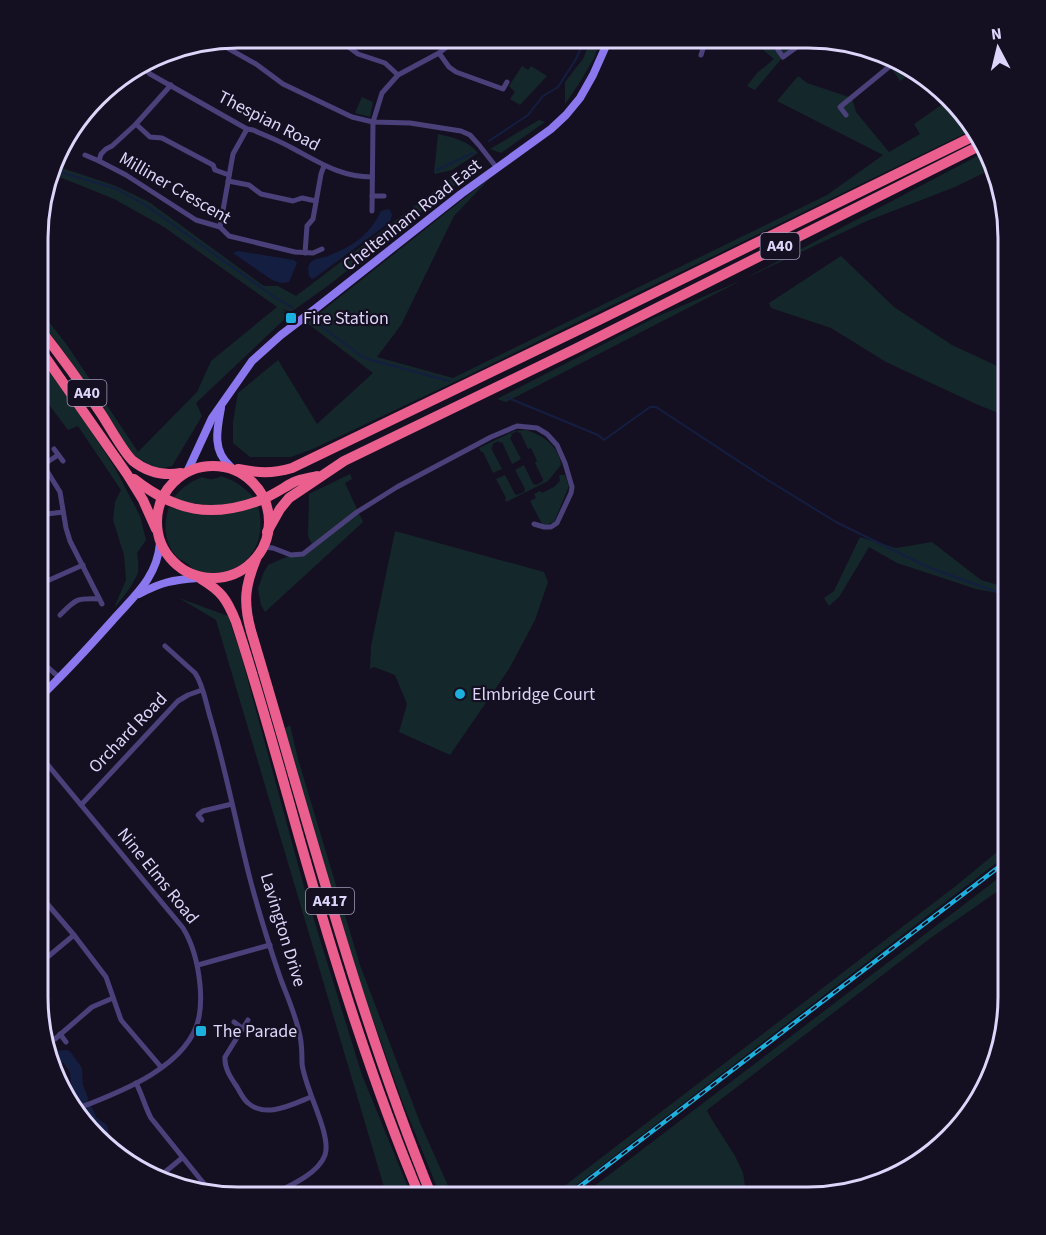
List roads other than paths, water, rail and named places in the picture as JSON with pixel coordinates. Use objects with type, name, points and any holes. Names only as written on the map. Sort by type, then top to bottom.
[{"type":"highway","name":"A40","points":[[48,340],[132,460],[149,471],[172,475],[206,465],[219,465],[266,473],[278,472],[292,468],[610,315],[970,138]]},
{"type":"highway","name":"A40","points":[[48,361],[143,500],[167,555],[178,567],[199,578],[211,580],[231,576],[256,559],[263,547],[267,532],[289,498],[344,461],[588,343],[975,148]]},
{"type":"highway","name":"A40","points":[[234,468],[256,486],[263,499],[267,509],[267,532]]},
{"type":"highway","name":"A40","points":[[156,530],[163,499],[184,471]]},
{"type":"highway","name":"A40","points":[[126,474],[163,499],[185,507],[204,510],[242,506],[263,499],[296,482],[324,474]]},
{"type":"highway","name":"A417","points":[[256,559],[249,576],[246,593],[246,612],[251,631],[357,991],[394,1100],[428,1187]]},
{"type":"highway","name":"A417","points":[[199,578],[212,585],[223,595],[236,621],[347,997],[383,1103],[416,1187]]},
{"type":"main road","name":"Cheltenham Road East","points":[[184,471],[212,418],[247,368],[269,344],[461,194],[551,129],[580,98],[605,48]]},
{"type":"main road","name":"Cheltenham Road East","points":[[221,407],[217,445],[224,461],[234,468]]},
{"type":"main road","points":[[48,689],[137,594],[152,571],[160,543]]},
{"type":"main road","points":[[137,594],[172,580],[199,578]]},
{"type":"street","points":[[227,48],[256,64],[283,84],[352,117],[373,122],[410,123],[461,131],[470,135],[497,168]]},
{"type":"street","points":[[350,48],[358,54],[385,63],[398,75]]},
{"type":"street","points":[[372,211],[373,122],[382,93],[398,75],[446,48]]},
{"type":"street","points":[[701,55],[703,48]]},
{"type":"street","points":[[778,50],[783,57],[796,48]]},
{"type":"street","points":[[439,53],[449,67],[456,72],[503,89],[507,82]]},
{"type":"street","points":[[846,115],[840,108],[890,67]]},
{"type":"street","name":"Thespian Road","points":[[147,71],[247,129],[290,147],[324,166],[351,176],[372,177]]},
{"type":"street","name":"Milliner Crescent","points":[[171,85],[136,124],[112,146],[106,148],[99,161],[196,220],[220,227],[229,236],[305,253]]},
{"type":"street","points":[[136,124],[150,137],[162,138],[213,165],[215,170],[229,178],[249,185],[261,194],[293,201],[302,198],[316,201]]},
{"type":"street","points":[[220,227],[233,154],[247,129]]},
{"type":"street","points":[[85,155],[99,161]]},
{"type":"street","points":[[322,249],[313,253],[305,253],[307,226],[314,219],[324,166]]},
{"type":"street","points":[[372,196],[384,196]]},
{"type":"street","points":[[263,547],[291,555],[303,554],[357,512],[397,487],[491,437],[517,426],[537,428],[552,439],[561,453],[572,487],[557,523],[551,527],[534,524]]},
{"type":"street","points":[[54,449],[63,461]]},
{"type":"street","points":[[48,461],[58,454]]},
{"type":"street","points":[[48,473],[60,492],[70,541],[101,602],[76,600],[60,615]]},
{"type":"street","points":[[48,514],[63,512]]},
{"type":"street","points":[[48,581],[83,565]]},
{"type":"street","name":"Lavington Drive","points":[[165,646],[195,673],[202,690],[219,746],[250,876],[270,945],[298,1027],[303,1072],[324,1132],[325,1156],[316,1168],[286,1187]]},
{"type":"street","points":[[173,653],[178,647]]},
{"type":"street","points":[[48,669],[60,678]]},
{"type":"street","name":"Orchard Road","points":[[81,805],[178,701],[202,690]]},
{"type":"street","name":"Nine Elms Road","points":[[48,765],[183,928],[191,941],[198,965],[201,1001],[199,1018],[192,1037],[185,1047],[161,1067],[136,1083],[118,1093],[83,1106]]},
{"type":"street","points":[[198,815],[203,811],[232,804]]},
{"type":"street","points":[[48,905],[106,977],[121,1020],[161,1067]]},
{"type":"street","points":[[48,956],[74,935]]},
{"type":"street","points":[[198,965],[270,945]]},
{"type":"street","points":[[106,977],[113,974]]},
{"type":"street","points":[[55,1039],[92,1007],[113,998]]},
{"type":"street","points":[[248,1020],[225,1057],[226,1068],[246,1102],[258,1109],[268,1110],[311,1097]]},
{"type":"street","points":[[234,1022],[242,1028]]},
{"type":"street","points":[[60,1034],[66,1042]]},
{"type":"street","points":[[229,1074],[237,1069]]},
{"type":"street","points":[[136,1083],[151,1118],[204,1183]]},
{"type":"street","points":[[164,1173],[182,1158]]},
{"type":"water","points":[[389,209],[392,215],[390,222],[316,277],[312,279],[309,276],[308,267],[311,262],[353,244],[366,234],[381,211]]},
{"type":"water","points":[[238,251],[294,260],[297,263],[289,282],[281,283],[272,280],[233,253]]},
{"type":"waterway","points":[[489,141],[528,115],[543,96],[558,87],[581,48]]},
{"type":"waterway","points":[[437,170],[473,153]]},
{"type":"waterway","points":[[60,172],[117,189],[147,206],[293,308]]},
{"type":"waterway","points":[[314,321],[364,358],[449,381]]},
{"type":"waterway","points":[[506,397],[598,435],[604,440],[650,407],[656,407],[836,522],[930,568],[998,592]]},
{"type":"waterway","points":[[58,1057],[66,1056],[76,1070],[77,1086],[82,1099]]},
{"type":"waterway","points":[[87,1111],[89,1115]]},
{"type":"railway","points":[[579,1187],[998,868]]},
{"type":"place","name":"Fire Station","points":[[291,318]]},
{"type":"place","name":"Elmbridge Court","points":[[460,694]]},
{"type":"place","name":"The Parade","points":[[201,1031]]}]
